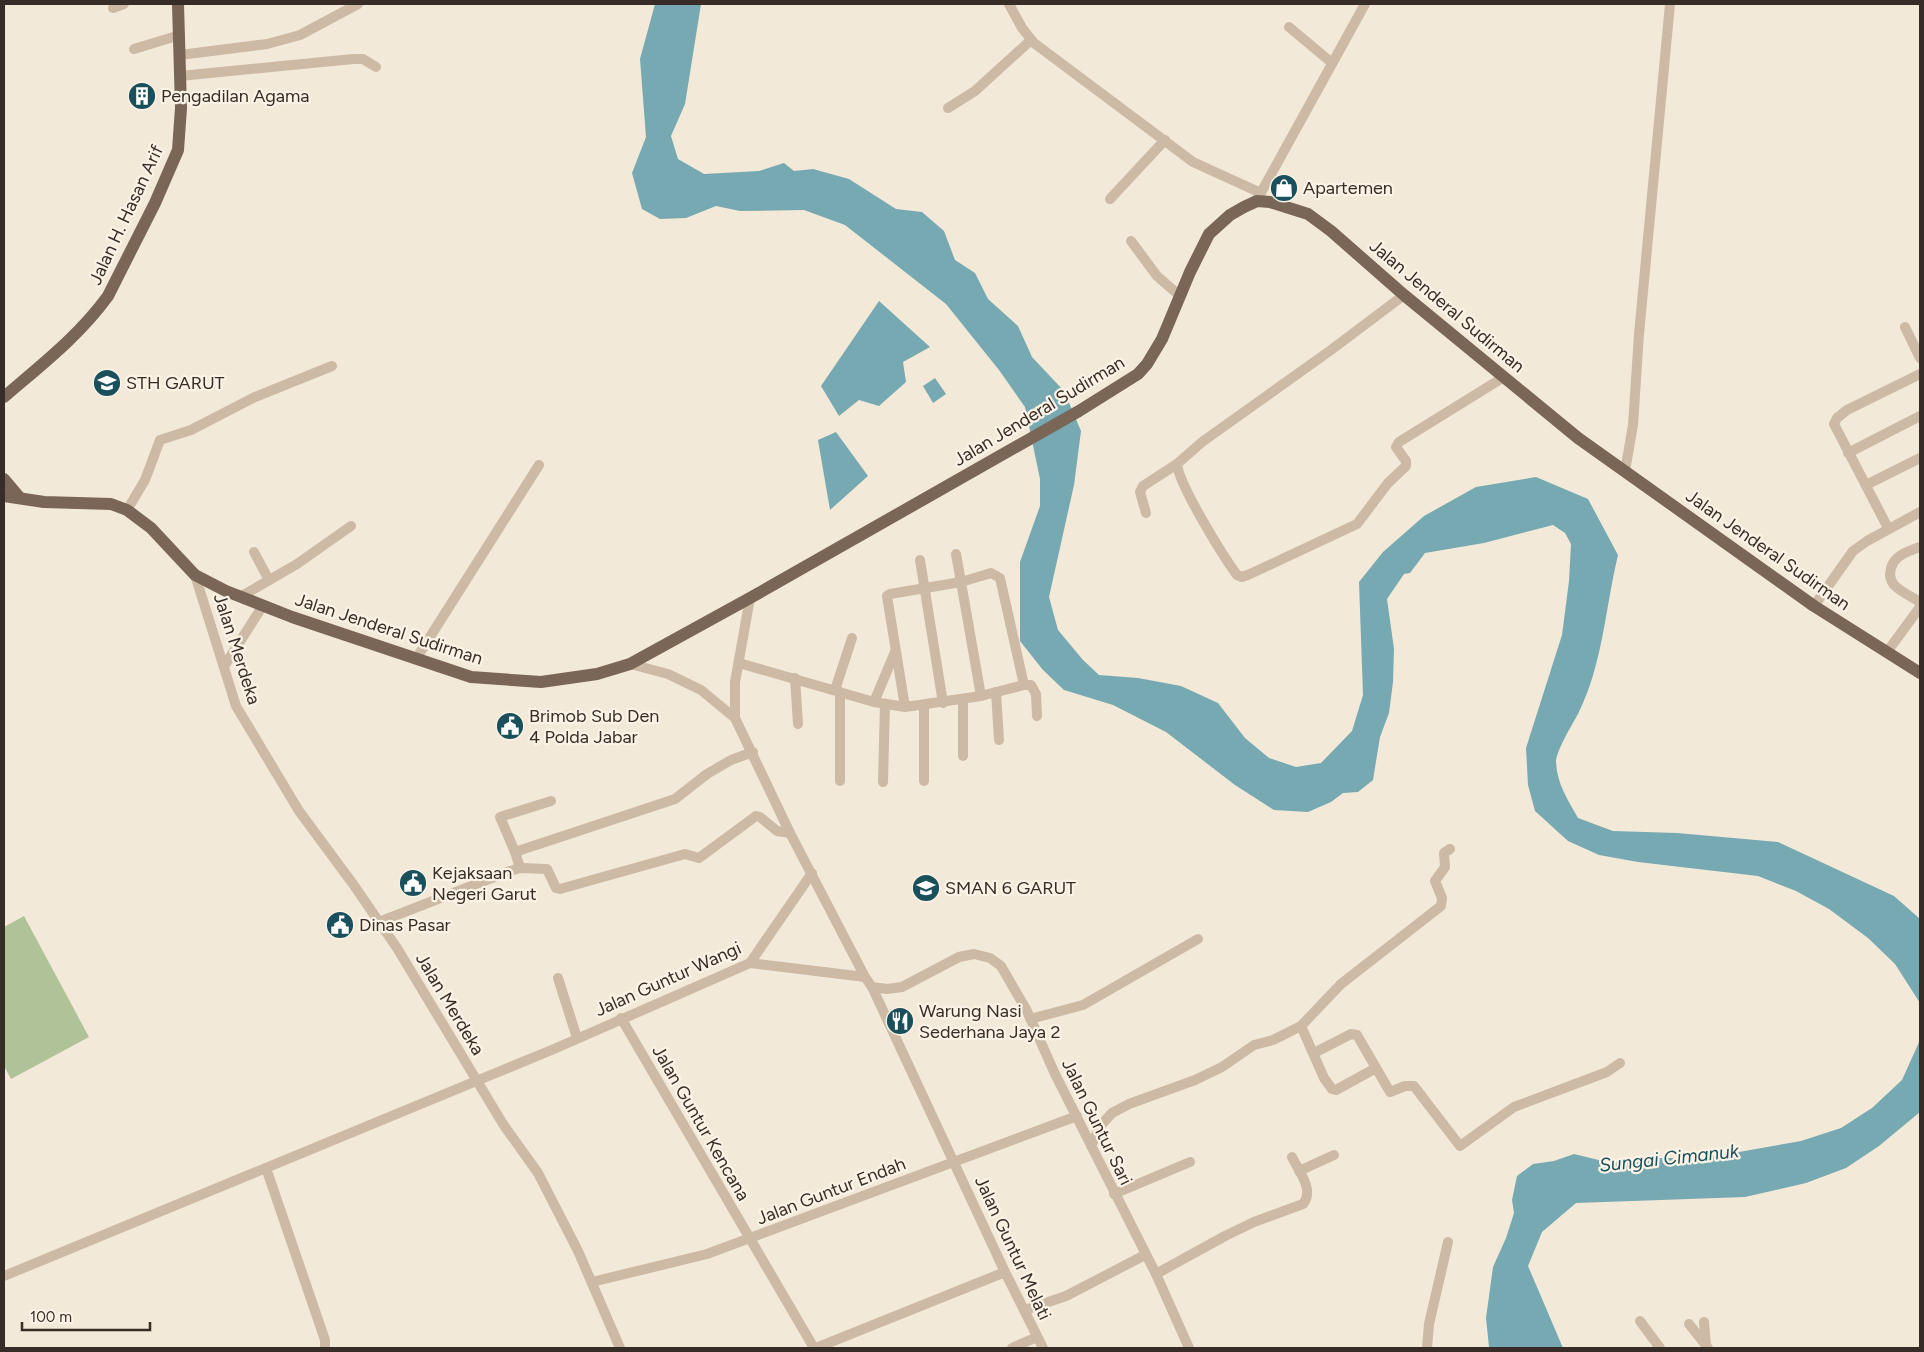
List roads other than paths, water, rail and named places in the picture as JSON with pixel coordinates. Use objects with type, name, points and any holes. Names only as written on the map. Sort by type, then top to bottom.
[{"type":"main road","name":"Jalan H. Hasan Arif","points":[[4,396],[68,343],[89,321],[108,296],[176,158],[181,108],[178,4]]},
{"type":"main road","name":"Jalan Jenderal Sudirman","points":[[4,496],[44,502],[111,504],[127,510],[151,528],[195,575],[240,597],[262,607],[471,677],[541,682],[597,674],[630,664],[750,598],[1079,411],[1138,374],[1147,364],[1162,339],[1180,296],[1210,234],[1230,215],[1259,197],[1308,214],[1331,231],[1404,295],[1578,438],[1814,606],[1920,673]]},
{"type":"main road","points":[[4,479],[20,498]]},
{"type":"street","points":[[113,8],[124,4]]},
{"type":"street","points":[[180,55],[267,44],[300,35],[358,4]]},
{"type":"street","points":[[1009,4],[1031,40],[1193,162],[1259,197],[1365,4]]},
{"type":"street","points":[[1625,471],[1633,425],[1639,334],[1670,4]]},
{"type":"street","points":[[1290,27],[1332,63]]},
{"type":"street","points":[[134,49],[180,35]]},
{"type":"street","points":[[948,108],[975,91],[1031,40]]},
{"type":"street","points":[[180,76],[353,59],[363,59],[376,67]]},
{"type":"street","points":[[1110,199],[1165,140]]},
{"type":"street","points":[[1130,241],[1157,276],[1180,296]]},
{"type":"street","points":[[1146,513],[1140,492],[1143,486],[1177,464],[1202,442],[1331,350],[1404,295]]},
{"type":"street","points":[[1905,327],[1920,358]]},
{"type":"street","points":[[127,510],[144,480],[160,440],[191,430],[255,397],[332,366]]},
{"type":"street","points":[[1888,528],[1834,424],[1837,418],[1847,410],[1920,374]]},
{"type":"street","points":[[1177,464],[1181,477],[1206,526],[1232,568],[1242,577],[1358,524],[1388,483],[1406,466],[1406,461],[1397,448],[1399,442],[1504,377]]},
{"type":"street","points":[[1848,453],[1920,416]]},
{"type":"street","points":[[1866,485],[1920,458]]},
{"type":"street","points":[[416,658],[539,465]]},
{"type":"street","points":[[1814,606],[1853,551],[1888,528],[1920,512]]},
{"type":"street","points":[[240,597],[297,564],[351,526]]},
{"type":"street","points":[[1920,546],[1897,558],[1892,563],[1890,573],[1891,580],[1896,586],[1920,602]]},
{"type":"street","points":[[254,552],[269,580]]},
{"type":"street","points":[[956,554],[981,696]]},
{"type":"street","points":[[920,560],[943,703]]},
{"type":"street","points":[[905,707],[895,652],[888,596],[925,587],[961,582],[991,573],[1000,578],[1024,685]]},
{"type":"street","name":"Jalan Merdeka","points":[[195,575],[225,665],[236,706],[299,810],[379,922],[503,1124],[538,1173],[592,1282],[616,1347]]},
{"type":"street","points":[[735,718],[734,699],[750,598]]},
{"type":"street","points":[[225,665],[262,607]]},
{"type":"street","points":[[1887,652],[1920,607]]},
{"type":"street","points":[[840,781],[837,691],[852,638]]},
{"type":"street","points":[[874,702],[895,652]]},
{"type":"street","points":[[739,663],[874,702],[905,707],[981,696],[1024,685],[1032,686],[1035,691],[1037,716]]},
{"type":"street","points":[[630,664],[668,674],[701,690],[735,718],[753,752],[790,833],[872,988]]},
{"type":"street","points":[[796,678],[798,724]]},
{"type":"street","points":[[996,692],[999,740]]},
{"type":"street","points":[[963,699],[963,756]]},
{"type":"street","points":[[883,782],[885,704]]},
{"type":"street","points":[[924,705],[924,781]]},
{"type":"street","points":[[514,852],[675,799],[707,774],[732,760],[753,752]]},
{"type":"street","points":[[520,868],[500,816],[551,801]]},
{"type":"street","points":[[379,922],[520,868],[547,869],[556,888],[560,890],[685,854],[699,858],[756,816],[760,816],[777,831],[790,833]]},
{"type":"street","points":[[1091,1146],[1101,1125],[1112,1113],[1129,1104],[1194,1080],[1222,1067],[1254,1045],[1273,1040],[1301,1026],[1341,984],[1441,906],[1442,898],[1435,881],[1445,867],[1444,853],[1450,849]]},
{"type":"street","name":"Jalan Guntur Wangi","points":[[4,1276],[477,1080],[750,964],[812,873]]},
{"type":"street","points":[[1030,1019],[1083,1005],[1198,938]]},
{"type":"street","name":"Jalan Guntur Sari","points":[[872,988],[902,987],[959,957],[974,954],[990,958],[1001,966],[1030,1019],[1114,1194],[1156,1274],[1189,1348]]},
{"type":"street","points":[[750,964],[865,977]]},
{"type":"street","points":[[558,978],[577,1038]]},
{"type":"street","name":"Jalan Guntur Melati","points":[[872,988],[1005,1272],[1043,1348]]},
{"type":"street","name":"Jalan Guntur Kencana","points":[[621,1018],[815,1348]]},
{"type":"street","points":[[1301,1026],[1324,1078],[1332,1089],[1336,1090],[1376,1068]]},
{"type":"street","points":[[1314,1054],[1336,1040],[1355,1034],[1390,1092],[1405,1086],[1414,1086],[1450,1136],[1461,1146],[1514,1107],[1607,1072],[1620,1063]]},
{"type":"street","name":"Jalan Guntur Endah","points":[[592,1282],[697,1257],[1077,1116]]},
{"type":"street","points":[[1299,1172],[1334,1155]]},
{"type":"street","points":[[1156,1274],[1225,1236],[1303,1204],[1307,1199],[1308,1191],[1292,1157]]},
{"type":"street","points":[[1114,1194],[1190,1162]]},
{"type":"street","points":[[266,1168],[326,1340],[325,1348]]},
{"type":"street","points":[[1427,1348],[1429,1324],[1448,1242]]},
{"type":"street","points":[[1025,1310],[1066,1296],[1145,1255]]},
{"type":"street","points":[[815,1348],[830,1346],[1005,1272]]},
{"type":"street","points":[[1640,1321],[1660,1348]]},
{"type":"street","points":[[1704,1322],[1707,1347]]},
{"type":"street","points":[[1688,1324],[1707,1347]]},
{"type":"street","points":[[1012,1348],[1037,1337]]},
{"type":"water","points":[[655,4],[701,4],[685,104],[671,136],[678,159],[704,174],[759,171],[784,163],[794,171],[813,169],[849,179],[896,209],[922,212],[944,231],[955,260],[975,273],[988,299],[1018,326],[1032,357],[1064,391],[1081,431],[1074,485],[1049,597],[1058,630],[1083,660],[1099,675],[1138,678],[1181,686],[1218,703],[1245,738],[1269,758],[1296,767],[1321,763],[1352,731],[1363,695],[1359,582],[1383,552],[1424,516],[1476,487],[1536,477],[1588,499],[1618,555],[1593,676],[1578,714],[1559,751],[1556,762],[1558,778],[1578,818],[1613,831],[1677,833],[1778,842],[1894,896],[1920,919],[1920,1003],[1895,964],[1868,938],[1829,909],[1796,891],[1758,876],[1638,862],[1599,855],[1568,841],[1535,811],[1528,785],[1526,748],[1562,635],[1569,581],[1571,544],[1565,533],[1553,525],[1484,543],[1425,553],[1410,573],[1404,574],[1387,599],[1394,649],[1393,682],[1389,713],[1380,737],[1373,780],[1358,792],[1343,793],[1331,802],[1308,812],[1274,810],[1235,785],[1166,732],[1113,705],[1064,690],[1043,670],[1020,641],[1020,562],[1040,506],[1040,479],[1025,407],[999,370],[946,304],[845,225],[804,210],[740,211],[716,206],[686,218],[660,219],[642,209],[632,173],[646,137],[640,59]]},
{"type":"water","points":[[879,301],[930,347],[903,362],[906,382],[879,406],[859,400],[839,416],[821,386]]},
{"type":"water","points":[[935,378],[946,394],[933,403],[923,386]]},
{"type":"water","points":[[836,432],[868,476],[830,510],[818,440]]},
{"type":"water","name":"Sungai Cimanuk","points":[[1920,1040],[1920,1112],[1879,1146],[1846,1168],[1806,1183],[1745,1197],[1576,1203],[1542,1232],[1528,1266],[1563,1348],[1489,1347],[1486,1318],[1493,1267],[1506,1238],[1514,1213],[1512,1200],[1517,1176],[1533,1164],[1554,1161],[1574,1154],[1611,1163],[1641,1158],[1705,1158],[1801,1141],[1841,1128],[1872,1108],[1902,1080]]},
{"type":"place","name":"Pengadilan Agama","points":[[142,96]]},
{"type":"place","name":"Apartemen","points":[[1284,188]]},
{"type":"place","name":"STH GARUT","points":[[107,383]]},
{"type":"place","name":"Brimob Sub Den 4 Polda Jabar","points":[[510,726]]},
{"type":"place","name":"Kejaksaan Negeri Garut","points":[[413,883]]},
{"type":"place","name":"SMAN 6 GARUT","points":[[926,888]]},
{"type":"place","name":"Dinas Pasar","points":[[340,925]]},
{"type":"place","name":"Warung Nasi Sederhana Jaya 2","points":[[900,1021]]}]
